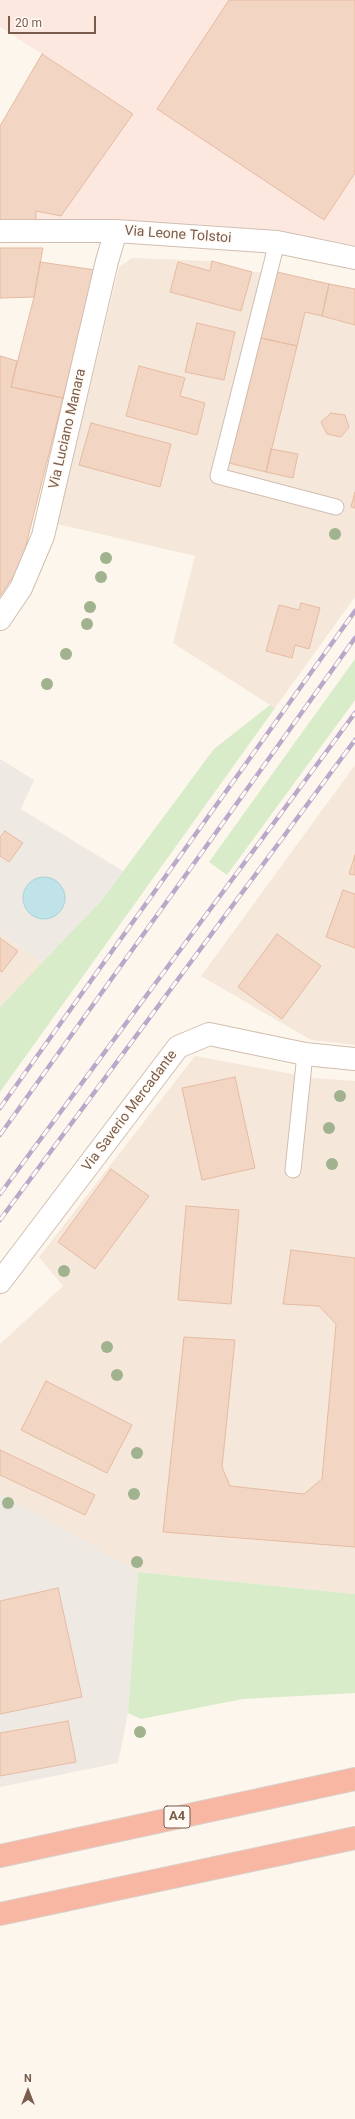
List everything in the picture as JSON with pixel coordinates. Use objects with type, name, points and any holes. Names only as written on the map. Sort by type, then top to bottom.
[{"type":"highway","name":"A4","points":[[0,1856],[355,1779]]},
{"type":"highway","points":[[0,1914],[355,1838]]},
{"type":"street","name":"Via Leone Tolstoi","points":[[0,231],[116,231],[277,242],[355,258]]},
{"type":"street","name":"Via Luciano Manara","points":[[0,619],[21,588],[43,536],[106,262],[116,231]]},
{"type":"street","name":"Via Saverio Mercadante","points":[[0,1282],[178,1047],[209,1034],[305,1054],[355,1059]]},
{"type":"lane","points":[[277,242],[218,476],[336,507]]},
{"type":"lane","points":[[294,1170],[305,1054]]},
{"type":"shaded area","points":[[0,0],[355,0],[355,245],[288,233],[198,224],[36,221],[0,126],[42,54],[0,27]]},
{"type":"shaded area","points":[[132,258],[212,261],[252,272],[277,272],[355,289],[355,597],[275,708],[173,643],[195,556],[57,524],[119,267]]},
{"type":"shaded area","points":[[0,759],[34,780],[21,809],[123,871],[101,901],[43,963],[0,933]]},
{"type":"shaded area","points":[[355,765],[355,1045],[311,1040],[201,976]]},
{"type":"shaded area","points":[[0,933],[43,963],[0,1007]]},
{"type":"shaded area","points":[[195,1056],[314,1078],[355,1081],[355,1594],[138,1572],[0,1493],[0,1344],[63,1286],[39,1257]]},
{"type":"shaded area","points":[[0,1493],[138,1572],[128,1713],[118,1763],[0,1787]]},
{"type":"green space","points":[[355,659],[355,700],[227,875],[209,862]]},
{"type":"green space","points":[[270,705],[275,708],[0,1092],[0,1007],[101,901],[214,749]]},
{"type":"green space","points":[[138,1572],[355,1594],[355,1693],[243,1699],[141,1719],[128,1713]]},
{"type":"water","points":[[40,877],[48,877],[56,880],[62,886],[65,898],[62,910],[56,916],[48,919],[40,919],[32,916],[26,910],[23,902],[23,894],[26,886],[32,880]]},
{"type":"building","points":[[229,0],[355,0],[355,173],[324,220],[157,109]]},
{"type":"building","points":[[42,54],[133,114],[61,216],[36,211],[36,221],[0,220],[0,126]]},
{"type":"building","points":[[0,248],[43,248],[34,297],[0,298]]},
{"type":"building","points":[[212,261],[252,272],[241,311],[170,292],[178,262],[210,271]]},
{"type":"building","points":[[40,262],[96,270],[63,398],[11,387],[34,297]]},
{"type":"building","points":[[277,272],[329,284],[322,316],[305,312],[297,346],[261,338]]},
{"type":"building","points":[[329,284],[355,289],[355,325],[322,316]]},
{"type":"building","points":[[197,323],[235,332],[224,380],[185,372]]},
{"type":"building","points":[[261,338],[297,346],[266,472],[229,463]]},
{"type":"building","points":[[0,356],[17,361],[11,387],[63,398],[21,565],[0,596]]},
{"type":"building","points":[[139,366],[185,378],[180,396],[205,403],[197,435],[126,416]]},
{"type":"building","points":[[331,413],[345,415],[349,427],[341,437],[327,434],[321,422]]},
{"type":"building","points":[[91,423],[171,444],[160,487],[79,465]]},
{"type":"building","points":[[271,449],[298,454],[293,478],[266,472]]},
{"type":"building","points":[[355,492],[355,508],[351,507]]},
{"type":"building","points":[[301,603],[320,608],[309,649],[295,645],[292,658],[266,651],[279,605],[299,610]]},
{"type":"building","points":[[5,831],[23,843],[9,862],[0,856],[0,837]]},
{"type":"building","points":[[355,855],[355,875],[349,874]]},
{"type":"building","points":[[343,890],[355,894],[355,948],[326,937]]},
{"type":"building","points":[[277,934],[321,966],[282,1019],[238,987]]},
{"type":"building","points":[[0,938],[18,951],[2,972],[0,971]]},
{"type":"building","points":[[235,1077],[255,1168],[202,1180],[182,1088]]},
{"type":"building","points":[[111,1169],[149,1196],[95,1269],[58,1242]]},
{"type":"building","points":[[186,1206],[239,1210],[231,1304],[178,1300]]},
{"type":"building","points":[[291,1250],[355,1258],[355,1547],[163,1532],[184,1337],[235,1340],[222,1467],[230,1486],[304,1494],[322,1479],[336,1324],[319,1306],[283,1304]]},
{"type":"building","points":[[46,1381],[132,1425],[107,1473],[21,1430]]},
{"type":"building","points":[[0,1450],[95,1495],[85,1515],[0,1475]]},
{"type":"building","points":[[58,1588],[82,1697],[0,1714],[0,1601]]},
{"type":"building","points":[[68,1721],[76,1762],[0,1776],[0,1733]]},
{"type":"railway","points":[[0,1108],[355,611]]},
{"type":"railway","points":[[0,1135],[355,638]]},
{"type":"railway","points":[[0,1194],[355,713]]},
{"type":"railway","points":[[0,1220],[355,740]]}]
